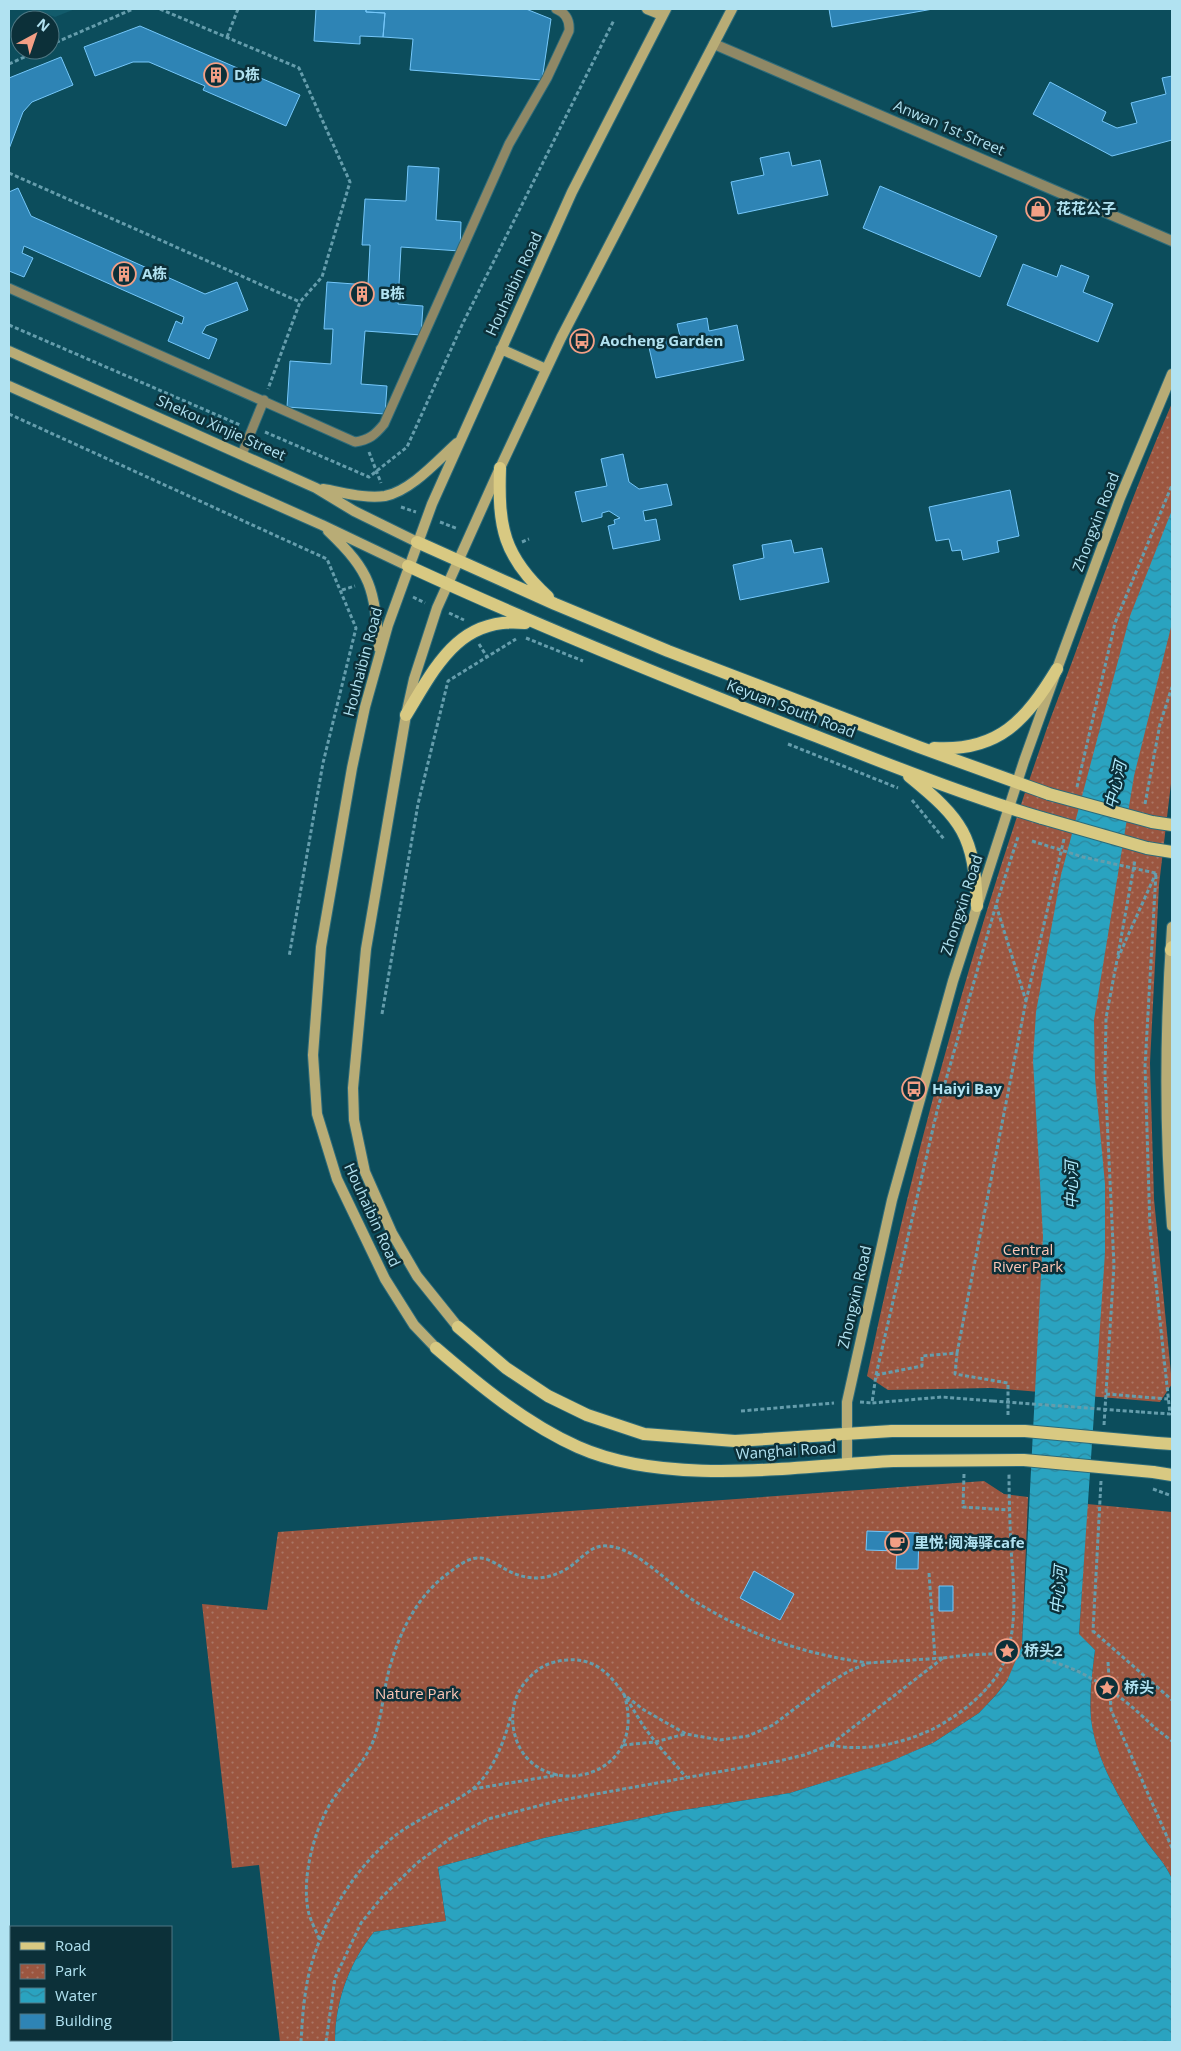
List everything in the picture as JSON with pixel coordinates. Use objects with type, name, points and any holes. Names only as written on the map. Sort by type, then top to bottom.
[{"type":"main road","points":[[647,9],[664,12]]},
{"type":"main road","name":"Houhaibin Road","points":[[458,1327],[417,1276],[392,1232],[366,1172],[354,1120],[353,1088],[366,949],[406,715],[414,679],[432,622],[447,584],[500,468],[546,369],[732,9]]},
{"type":"main road","name":"Houhaibin Road","points":[[436,1348],[414,1325],[385,1279],[337,1179],[317,1114],[313,1055],[321,947],[352,768],[365,707],[379,655],[408,566],[427,516],[572,192],[664,12]]},
{"type":"main road","points":[[501,349],[546,369]]},
{"type":"main road","name":"Shekou Xinjie Street","points":[[9,350],[316,488],[354,511],[417,542]]},
{"type":"main road","name":"Zhongxin Road","points":[[848,1463],[847,1402],[892,1200],[953,981],[1017,783],[1057,669],[1120,498],[1172,374]]},
{"type":"main road","points":[[9,386],[322,525],[408,566]]},
{"type":"main road","points":[[316,488],[358,495],[385,496],[410,484],[422,475],[461,439]]},
{"type":"main road","points":[[500,468],[501,519],[509,550],[526,576],[555,604]]},
{"type":"main road","points":[[322,525],[358,562],[368,581],[374,597],[379,655]]},
{"type":"main road","name":"Keyuan South Road","points":[[417,542],[555,604],[668,651],[919,747],[1049,794],[1152,822],[1172,825]]},
{"type":"main road","name":"Keyuan South Road","points":[[408,566],[537,625],[661,676],[902,769],[1009,808],[1147,848],[1172,852]]},
{"type":"main road","points":[[406,715],[445,655],[472,631],[498,622],[537,625]]},
{"type":"main road","points":[[919,747],[950,749],[980,744],[1008,730],[1029,711],[1057,669]]},
{"type":"main road","points":[[902,769],[940,802],[963,831],[974,862],[977,906]]},
{"type":"main road","points":[[1172,927],[1166,1065],[1168,1170],[1172,1226]]},
{"type":"main road","name":"Wanghai Road","points":[[458,1327],[506,1368],[548,1396],[587,1415],[644,1434],[735,1441],[846,1432],[1025,1431],[1172,1444]]},
{"type":"main road","name":"Wanghai Road","points":[[436,1348],[479,1385],[524,1417],[578,1447],[626,1463],[670,1468],[736,1471],[893,1461],[1024,1460],[1172,1475]]},
{"type":"street","name":"Anwan 1st Street","points":[[714,44],[1172,241]]},
{"type":"lane","points":[[9,288],[355,442],[365,440],[376,434],[384,424],[509,144],[548,78],[566,38],[570,24],[561,11],[556,9]]},
{"type":"lane","points":[[242,454],[264,400]]},
{"type":"path","points":[[60,41],[133,9]]},
{"type":"path","points":[[160,9],[300,68],[350,182],[322,277],[300,302],[264,400]]},
{"type":"path","points":[[227,37],[238,9]]},
{"type":"path","points":[[9,173],[300,302]]},
{"type":"path","points":[[9,325],[237,424]]},
{"type":"path","points":[[9,414],[327,559],[356,628],[323,763],[289,957]]},
{"type":"path","points":[[365,440],[376,471]]},
{"type":"path","points":[[1076,788],[1115,623],[1172,485]]},
{"type":"path","points":[[403,506],[470,534]]},
{"type":"path","points":[[382,1014],[418,804],[448,681],[520,636],[584,662]]},
{"type":"path","points":[[785,743],[904,790]]},
{"type":"path","points":[[910,797],[944,839]]},
{"type":"path","points":[[1008,1422],[1008,1383],[955,1374],[957,1353],[1026,1001],[1065,836]]},
{"type":"path","points":[[872,1403],[876,1375],[937,1111],[996,905],[1018,837]]},
{"type":"path","points":[[1032,840],[1083,857],[1146,871]]},
{"type":"path","points":[[1104,1433],[1114,1265],[1105,1075],[1106,1018],[1117,960],[1156,873]]},
{"type":"path","points":[[996,905],[1026,1001]]},
{"type":"path","points":[[876,1375],[922,1366],[922,1356],[957,1353]]},
{"type":"path","points":[[1106,1394],[1168,1399]]},
{"type":"path","points":[[741,1411],[847,1402],[872,1403],[942,1397],[1170,1414]]},
{"type":"path","points":[[830,1745],[848,1748],[882,1745],[913,1738],[944,1723],[966,1708],[985,1689],[1003,1664],[1011,1640],[1015,1607],[1009,1510],[1009,1471]]},
{"type":"path","points":[[1102,1471],[1093,1631],[1172,1700]]},
{"type":"path","points":[[964,1474],[963,1507],[1009,1510]]},
{"type":"path","points":[[319,1939],[308,1911],[307,1883],[312,1849],[322,1822],[330,1803],[366,1756],[374,1739],[389,1671],[400,1636],[413,1612],[424,1595],[444,1575],[465,1561],[481,1558],[493,1562],[517,1575],[531,1578],[547,1578],[559,1574],[572,1566],[591,1549],[605,1545],[622,1549],[695,1601],[764,1638],[832,1658],[868,1663],[973,1654],[999,1654],[1026,1656],[1057,1663],[1085,1674],[1114,1692],[1172,1741]]},
{"type":"path","points":[[929,1573],[935,1658]]},
{"type":"path","points":[[326,2042],[335,1978],[361,1924],[382,1897],[418,1862],[451,1838],[488,1820],[557,1801],[779,1761],[830,1745],[943,1658]]},
{"type":"path","points":[[301,2042],[306,1988],[319,1939],[351,1884],[372,1858],[396,1836],[472,1789],[492,1766],[505,1739],[518,1693],[525,1682],[546,1665],[558,1661],[571,1660],[597,1666],[617,1683],[655,1742],[686,1777]]},
{"type":"path","points":[[1108,1662],[1111,1710],[1172,1848]]},
{"type":"path","points":[[624,1694],[644,1710],[686,1734],[720,1740],[748,1736],[774,1725],[826,1686],[849,1671],[868,1663]]},
{"type":"path","points":[[472,1789],[533,1781],[558,1775],[577,1776],[596,1771],[612,1760],[623,1745],[629,1720],[624,1694]]},
{"type":"path","points":[[514,1705],[512,1718],[518,1743],[534,1764],[558,1775]]},
{"type":"path","points":[[623,1745],[655,1742],[686,1734]]},
{"type":"shaded area","points":[[34,9],[75,9],[60,15],[60,10]]},
{"type":"green space","name":"Central River Park","points":[[1172,403],[1172,775],[1159,885],[1150,1063],[1154,1199],[1172,1384],[1160,1402],[992,1388],[888,1390],[867,1376],[903,1215],[944,1056],[991,899],[1050,720],[1122,526]]},
{"type":"green space","name":"Nature Park","points":[[984,1481],[1004,1494],[1028,1497],[1022,1646],[1007,1681],[979,1713],[933,1743],[890,1762],[790,1793],[671,1812],[544,1838],[438,1867],[446,1921],[374,1932],[357,1957],[345,1984],[338,2012],[335,2042],[280,2042],[259,1865],[232,1868],[202,1604],[267,1610],[278,1532]]},
{"type":"green space","points":[[1087,1504],[1172,1512],[1172,1879],[1166,1867],[1142,1835],[1110,1780],[1094,1735],[1090,1702],[1095,1650],[1079,1635]]},
{"type":"water","name":"中心河","points":[[1172,510],[1172,623],[1134,776],[1094,1020],[1095,1078],[1105,1184],[1105,1253],[1079,1634],[1095,1650],[1090,1710],[1098,1750],[1110,1780],[1134,1822],[1166,1867],[1172,1879],[1172,2042],[335,2042],[338,2012],[345,1984],[357,1957],[374,1932],[446,1921],[438,1867],[544,1838],[671,1812],[790,1793],[889,1762],[933,1743],[979,1713],[1007,1681],[1022,1646],[1043,1236],[1033,1060],[1036,1012],[1061,875],[1130,616]]},
{"type":"building","points":[[316,9],[366,9],[366,12],[385,13],[383,37],[360,36],[360,44],[314,41]]},
{"type":"building","points":[[366,9],[526,9],[551,19],[542,80],[410,70],[413,39],[383,37],[385,13],[366,12]]},
{"type":"building","points":[[829,9],[933,9],[832,27]]},
{"type":"building","name":"D栋","points":[[140,26],[300,95],[286,126],[203,90],[205,86],[149,62],[133,62],[95,76],[84,47]]},
{"type":"building","points":[[60,57],[73,85],[32,102],[23,112],[9,149],[9,78],[54,60],[60,60]]},
{"type":"building","points":[[1172,76],[1172,140],[1112,156],[1033,114],[1050,82],[1106,112],[1102,121],[1117,128],[1137,123],[1131,103],[1166,94],[1162,78]]},
{"type":"building","points":[[789,152],[792,166],[820,160],[828,195],[738,214],[731,182],[764,175],[760,158]]},
{"type":"building","name":"B栋","points":[[408,166],[439,168],[436,220],[461,222],[460,251],[401,247],[398,304],[423,306],[421,335],[365,331],[361,384],[387,386],[385,414],[287,407],[290,361],[331,364],[333,329],[324,329],[327,282],[368,285],[370,245],[362,245],[365,199],[406,201]]},
{"type":"building","points":[[880,186],[997,236],[980,277],[863,228]]},
{"type":"building","name":"A栋","points":[[18,188],[31,216],[205,294],[237,282],[248,310],[206,326],[202,333],[217,339],[209,359],[168,341],[176,321],[182,324],[184,317],[24,246],[22,253],[33,258],[24,277],[9,271],[9,192]]},
{"type":"building","points":[[1023,264],[1057,277],[1061,265],[1089,276],[1083,292],[1113,304],[1098,342],[1007,305]]},
{"type":"building","points":[[707,318],[709,331],[737,325],[744,360],[656,378],[648,343],[680,336],[677,324]]},
{"type":"building","points":[[623,454],[629,482],[639,489],[667,484],[672,505],[643,511],[645,521],[656,519],[660,540],[613,549],[608,526],[615,524],[614,520],[620,518],[609,511],[602,513],[602,517],[582,522],[575,492],[607,486],[601,459]]},
{"type":"building","points":[[1010,490],[1019,536],[997,541],[999,552],[963,560],[961,550],[952,551],[949,539],[936,541],[929,507]]},
{"type":"building","points":[[791,540],[794,553],[822,548],[829,582],[740,600],[733,565],[764,558],[762,545]]},
{"type":"building","points":[[867,1531],[919,1533],[918,1569],[896,1569],[897,1551],[866,1550]]},
{"type":"building","points":[[754,1571],[794,1594],[780,1620],[740,1598]]},
{"type":"building","points":[[939,1586],[953,1586],[953,1611],[939,1611]]},
{"type":"place","name":"D栋","points":[[216,75]]},
{"type":"place","name":"花花公子","points":[[1038,209]]},
{"type":"place","name":"A栋","points":[[124,274]]},
{"type":"place","name":"B栋","points":[[362,294]]},
{"type":"place","name":"Aocheng Garden","points":[[582,341]]},
{"type":"place","name":"Haiyi Bay","points":[[914,1089]]},
{"type":"place","name":"里悦·阅海驿cafe","points":[[897,1543]]},
{"type":"place","name":"桥头2","points":[[1007,1651]]},
{"type":"place","name":"桥头","points":[[1107,1688]]}]
